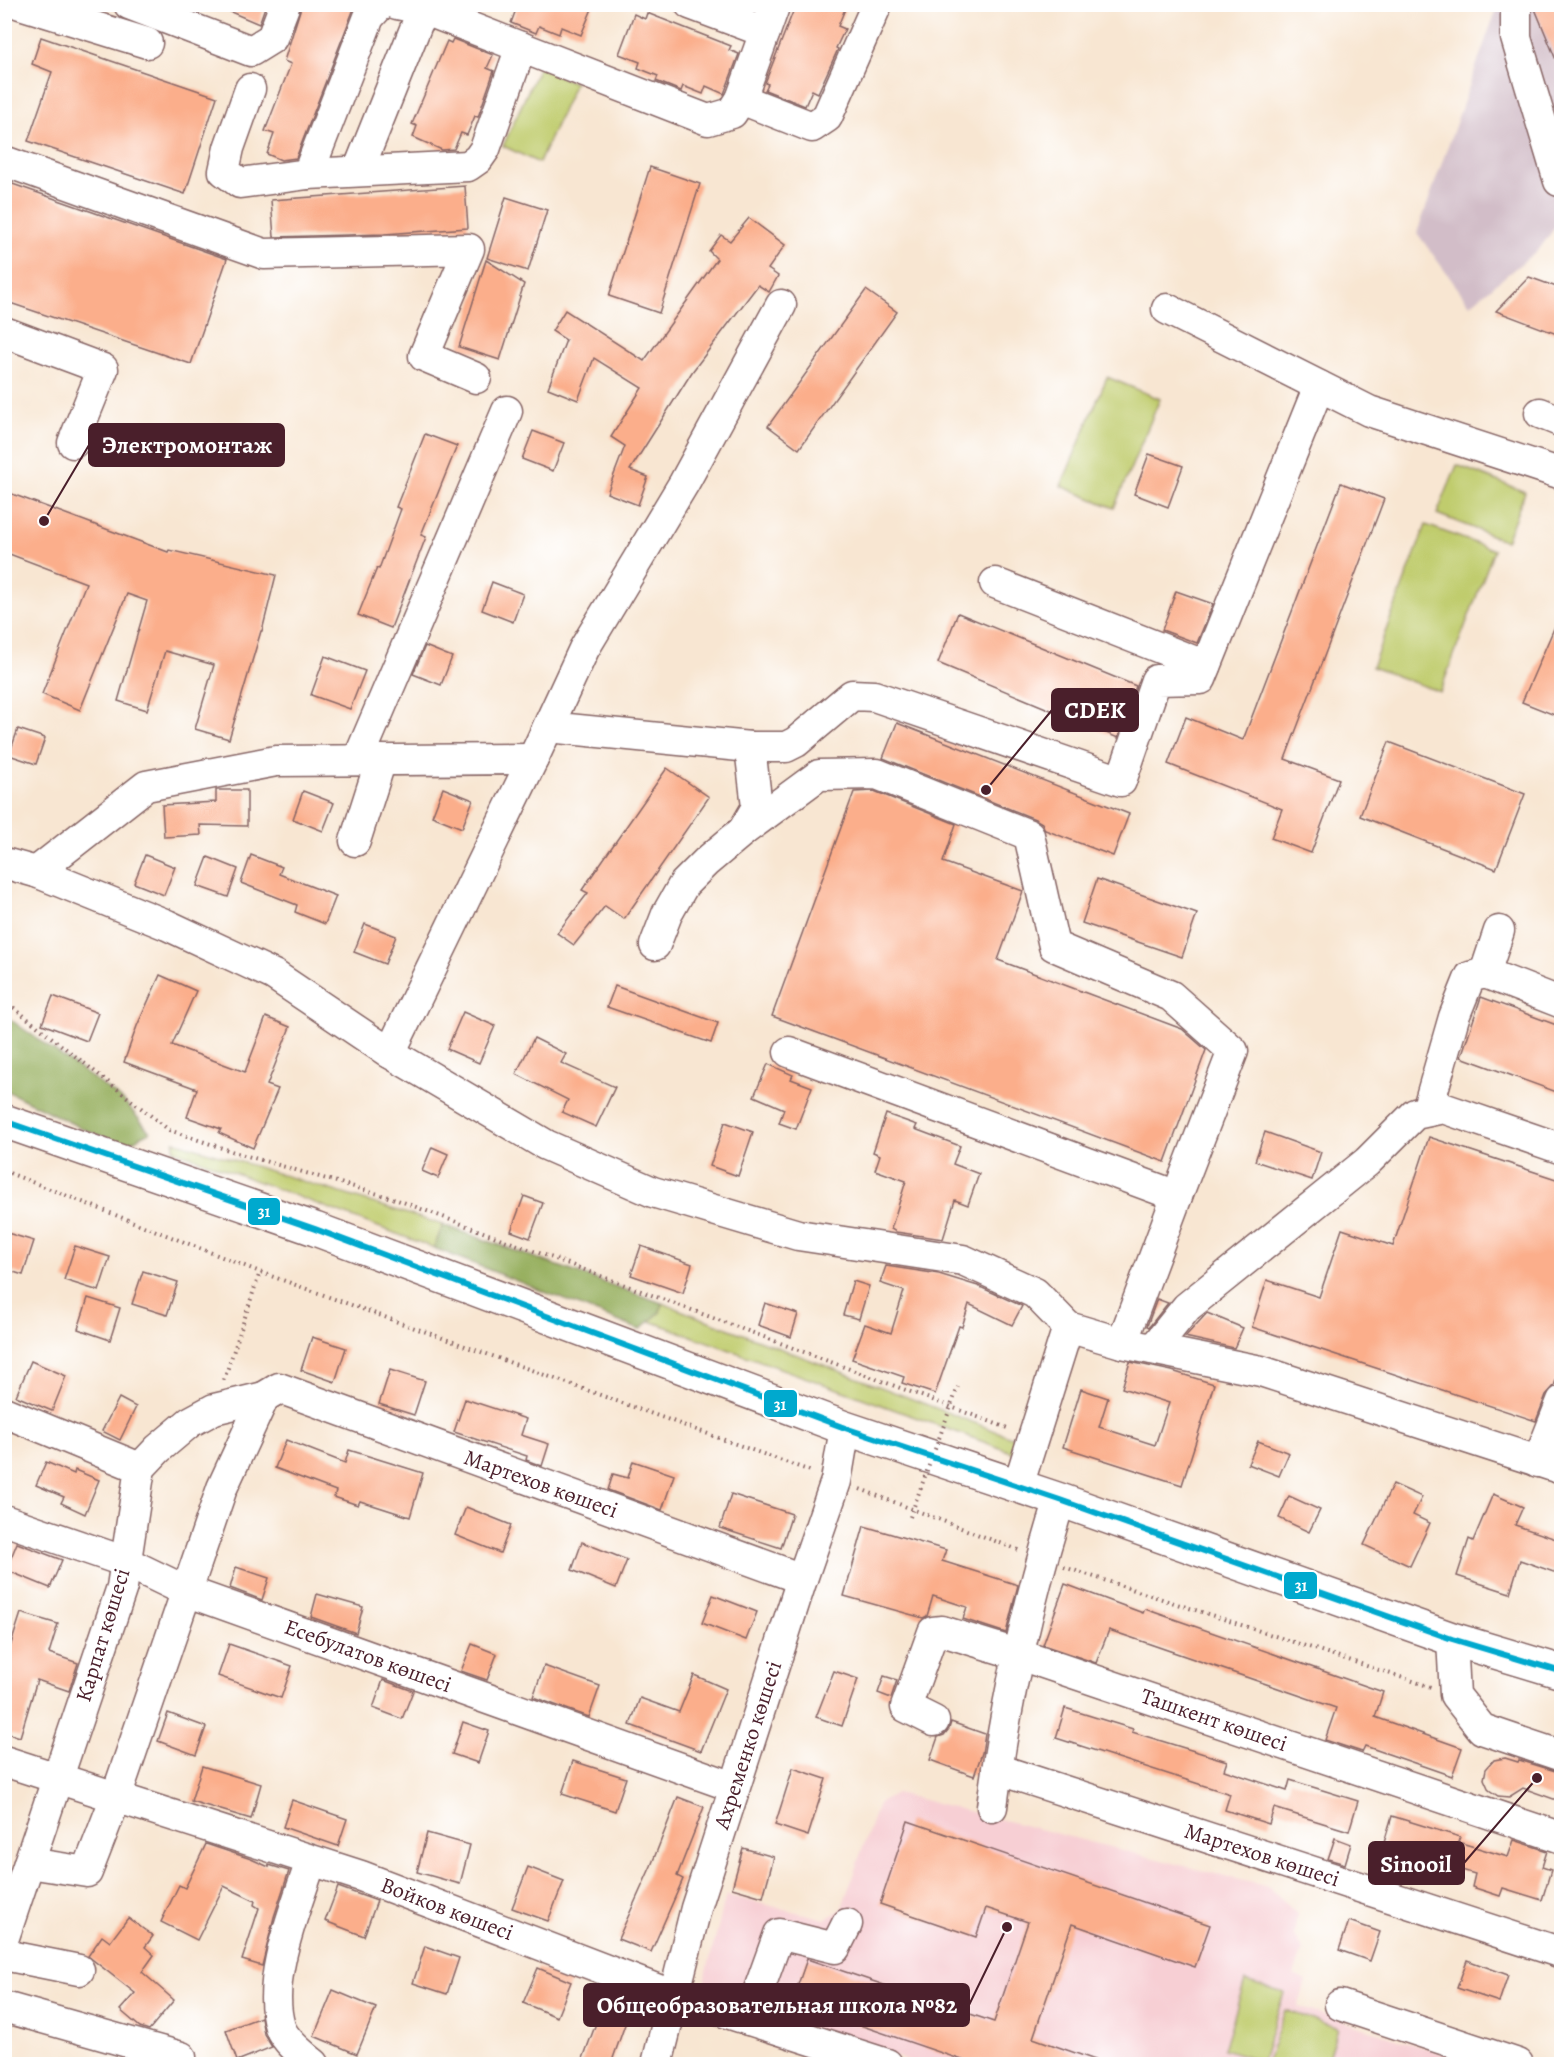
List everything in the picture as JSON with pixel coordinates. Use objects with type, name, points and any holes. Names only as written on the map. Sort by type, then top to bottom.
[{"type":"main road","points":[[4,1122],[315,1229],[845,1428],[1060,1500],[1452,1639],[1562,1672]]},
{"type":"street","points":[[20,4],[147,44]]},
{"type":"street","points":[[129,4],[251,51],[272,38],[285,4]]},
{"type":"street","points":[[308,174],[369,16],[381,4]]},
{"type":"street","points":[[358,171],[416,6],[708,120],[732,113],[741,99],[770,18],[690,4]]},
{"type":"street","points":[[741,99],[812,127],[820,122],[827,117],[877,4]]},
{"type":"street","points":[[1516,4],[1516,38],[1559,181]]},
{"type":"street","points":[[250,89],[228,148],[224,171],[240,183],[308,174],[468,166],[478,159],[485,149],[521,47]]},
{"type":"street","points":[[4,161],[264,254],[469,249],[424,356],[476,378]]},
{"type":"street","points":[[390,1053],[584,649],[684,483],[781,305]]},
{"type":"street","points":[[1167,309],[1370,411],[1562,474]]},
{"type":"street","points":[[4,332],[104,369],[73,443]]},
{"type":"street","points":[[548,728],[750,747],[786,747],[796,742],[852,695],[874,696],[1121,781],[1156,680],[1201,679],[1319,386]]},
{"type":"street","points":[[355,841],[370,760],[507,411]]},
{"type":"street","points":[[995,583],[1206,666]]},
{"type":"street","points":[[743,831],[757,807],[750,747]]},
{"type":"street","points":[[36,872],[146,786],[276,761],[533,759]]},
{"type":"street","points":[[655,945],[684,884],[743,831],[819,775],[877,774],[1029,835],[1054,946],[1171,996],[1233,1051],[1122,1343]]},
{"type":"street","points":[[4,863],[36,872],[167,925],[274,975],[390,1053],[546,1145],[653,1192],[798,1235],[963,1260],[1035,1293],[1068,1327],[1122,1343],[1261,1371],[1550,1466],[1562,1401]]},
{"type":"street","points":[[1485,973],[1499,932]]},
{"type":"street","points":[[1427,1111],[1454,1017],[1470,977],[1485,973],[1562,1003]]},
{"type":"street","points":[[789,1052],[1177,1196]]},
{"type":"street","points":[[1153,1349],[1187,1307],[1367,1162],[1415,1114],[1443,1108],[1562,1149]]},
{"type":"street","points":[[1018,1486],[1068,1327]]},
{"type":"street","points":[[4,1412],[140,1468],[190,1422],[214,1409],[272,1393]]},
{"type":"street","points":[[29,1863],[87,1872],[116,1797],[222,1488],[272,1393]]},
{"type":"street","name":"Мартехов көшесі","points":[[272,1393],[802,1579]]},
{"type":"street","name":"Ахременко көшесі","points":[[657,2064],[696,1908],[836,1481],[845,1428]]},
{"type":"street","name":"Карпат көшесі","points":[[4,1937],[122,1587],[140,1468]]},
{"type":"street","points":[[992,1807],[996,1769],[1017,1654],[1041,1560],[1060,1500]]},
{"type":"street","name":"Есебулатов көшесі","points":[[4,1520],[126,1562],[186,1590],[734,1788]]},
{"type":"street","name":"Ташкент көшесі","points":[[934,1721],[906,1707],[933,1632],[942,1631],[1017,1654],[1562,1838]]},
{"type":"street","points":[[1452,1639],[1455,1695],[1482,1729],[1562,1756]]},
{"type":"street","name":"Войков көшесі","points":[[4,1761],[361,1876],[674,1996],[887,2064]]},
{"type":"street","name":"Мартехов көшесі","points":[[996,1769],[1562,1953]]},
{"type":"street","points":[[311,1861],[285,1943],[275,1998],[281,2030],[300,2054],[314,2064]]},
{"type":"street","points":[[748,2019],[779,1934],[835,1948],[847,1924]]},
{"type":"street","points":[[4,1955],[79,1970]]},
{"type":"street","points":[[1340,2005],[1518,2064]]},
{"type":"street","points":[[4,2007],[181,2057]]},
{"type":"path","points":[[4,1000],[169,1130],[237,1154],[392,1198],[1010,1429]]},
{"type":"path","points":[[4,1170],[260,1272],[836,1481],[966,1529],[1041,1560],[1455,1695]]},
{"type":"path","points":[[214,1409],[260,1272]]},
{"type":"path","points":[[910,1517],[958,1387]]},
{"type":"path","points":[[962,1537],[966,1529]]},
{"type":"shaded area","points":[[1498,5],[1561,5],[1561,219],[1540,248],[1470,305],[1417,233]]},
{"type":"shaded area","points":[[896,1793],[1268,1887],[1297,1914],[1294,1936],[1303,1950],[1294,1975],[1306,1981],[1298,2007],[1476,2064],[917,2064],[702,1991],[726,1895],[825,1919],[841,1910],[878,1804]]},
{"type":"green space","points":[[539,67],[575,83],[539,163],[503,146]]},
{"type":"green space","points":[[1107,377],[1160,399],[1114,508],[1061,486]]},
{"type":"green space","points":[[1457,465],[1525,492],[1506,541],[1437,514]]},
{"type":"green space","points":[[1426,525],[1494,550],[1440,692],[1372,667]]},
{"type":"green space","points":[[4,1015],[123,1100],[150,1132],[125,1145],[83,1129],[5,1090]]},
{"type":"green space","points":[[174,1141],[443,1225],[434,1248],[174,1150]]},
{"type":"green space","points":[[443,1225],[662,1303],[660,1312],[640,1330],[434,1248]]},
{"type":"green space","points":[[662,1303],[1027,1443],[1017,1454],[650,1321],[660,1312]]},
{"type":"green space","points":[[1245,1981],[1284,1993],[1262,2061],[1224,2049]]},
{"type":"green space","points":[[1285,2010],[1338,2028],[1326,2064],[1266,2064]]},
{"type":"building","points":[[212,4],[266,4],[259,24]]},
{"type":"building","points":[[302,4],[357,4],[296,158],[281,160],[267,154],[274,134],[265,131],[291,64],[284,61]]},
{"type":"building","points":[[518,4],[594,4],[581,35],[561,27],[559,34],[539,26],[536,33],[511,23]]},
{"type":"building","points":[[796,4],[847,4],[838,26],[845,29],[836,48],[838,49],[818,93],[812,90],[805,106],[765,90],[768,84],[765,83]]},
{"type":"building","points":[[1533,4],[1562,4],[1562,72],[1561,72]]},
{"type":"building","points":[[647,13],[731,46],[729,50],[739,54],[724,94],[706,86],[703,94],[683,86],[681,91],[656,81],[658,76],[638,68],[640,62],[619,54],[634,14],[645,19]]},
{"type":"building","points":[[41,37],[217,97],[185,194],[28,141],[52,72],[32,64]]},
{"type":"building","points":[[453,39],[493,55],[487,68],[494,71],[478,117],[475,116],[467,135],[461,133],[454,149],[442,150],[413,137],[417,126],[412,124],[447,41],[451,43]]},
{"type":"building","points":[[650,167],[700,184],[659,313],[609,296]]},
{"type":"building","points":[[4,181],[227,259],[191,364],[4,301]]},
{"type":"building","points":[[465,186],[468,228],[384,234],[274,237],[271,200]]},
{"type":"building","points":[[506,197],[547,210],[528,271],[487,258]]},
{"type":"building","points":[[749,218],[785,245],[768,269],[778,276],[769,292],[758,285],[692,372],[630,470],[648,477],[638,505],[607,493],[625,446],[611,437],[642,388],[594,358],[578,400],[548,388],[566,340],[552,331],[565,310],[644,361],[717,259],[709,251],[721,235],[730,241]]},
{"type":"building","points":[[486,260],[524,284],[500,360],[459,347]]},
{"type":"building","points":[[1529,277],[1562,289],[1562,336],[1496,311]]},
{"type":"building","points":[[866,290],[897,312],[799,449],[768,426]]},
{"type":"building","points":[[533,431],[564,443],[553,471],[522,459]]},
{"type":"building","points":[[425,434],[457,446],[421,535],[426,537],[391,628],[358,615],[377,568],[379,569],[401,509],[396,507]]},
{"type":"building","points":[[1149,454],[1183,466],[1168,507],[1134,494]]},
{"type":"building","points":[[1341,483],[1384,499],[1285,759],[1339,779],[1311,853],[1271,838],[1282,809],[1168,764],[1186,717],[1243,740]]},
{"type":"building","points":[[4,491],[168,552],[169,550],[276,575],[262,631],[229,739],[195,729],[214,665],[165,651],[147,710],[118,701],[147,601],[127,594],[80,710],[42,694],[86,583],[4,552]]},
{"type":"building","points":[[492,582],[523,594],[513,622],[482,610]]},
{"type":"building","points":[[1176,591],[1213,604],[1197,643],[1162,630]]},
{"type":"building","points":[[1562,610],[1562,718],[1522,702]]},
{"type":"building","points":[[958,613],[1136,686],[1118,738],[938,663]]},
{"type":"building","points":[[425,646],[452,657],[441,685],[413,674]]},
{"type":"building","points":[[325,656],[365,671],[350,709],[311,695]]},
{"type":"building","points":[[897,723],[1129,814],[1113,856],[1045,830],[1042,823],[1035,819],[883,758]]},
{"type":"building","points":[[18,729],[45,738],[36,764],[9,755]]},
{"type":"building","points":[[1389,742],[1525,794],[1496,869],[1360,816]]},
{"type":"building","points":[[667,768],[709,797],[624,919],[605,906],[574,945],[557,933],[588,893],[582,890]]},
{"type":"building","points":[[443,788],[473,800],[462,828],[432,816]]},
{"type":"building","points":[[216,790],[247,790],[247,826],[200,825],[201,835],[164,837],[162,805],[216,802]]},
{"type":"building","points":[[303,791],[334,803],[323,831],[293,819]]},
{"type":"building","points":[[874,791],[956,824],[943,862],[1023,891],[998,960],[1182,1029],[1206,1050],[1165,1162],[772,1016],[854,792]]},
{"type":"building","points":[[145,855],[175,867],[164,895],[134,883]]},
{"type":"building","points":[[251,855],[282,867],[279,874],[336,896],[325,924],[295,912],[297,905],[241,883]]},
{"type":"building","points":[[208,857],[238,869],[228,897],[197,886]]},
{"type":"building","points":[[1097,879],[1197,914],[1182,957],[1082,923]]},
{"type":"building","points":[[365,924],[396,936],[385,964],[354,952]]},
{"type":"building","points":[[160,975],[196,991],[172,1045],[245,1072],[266,1017],[290,1027],[267,1085],[278,1089],[253,1148],[219,1133],[221,1129],[187,1117],[197,1089],[124,1062]]},
{"type":"building","points":[[615,986],[718,1023],[711,1043],[607,1007]]},
{"type":"building","points":[[53,996],[98,1013],[87,1041],[42,1024]]},
{"type":"building","points":[[1481,997],[1562,1027],[1562,1094],[1461,1057]]},
{"type":"building","points":[[463,1012],[495,1026],[479,1063],[447,1049]]},
{"type":"building","points":[[534,1038],[566,1054],[561,1063],[615,1087],[596,1127],[562,1112],[568,1100],[516,1074]]},
{"type":"building","points":[[768,1064],[793,1075],[791,1079],[812,1087],[796,1129],[779,1123],[784,1109],[754,1096]]},
{"type":"building","points":[[886,1114],[917,1125],[915,1129],[960,1146],[953,1164],[979,1174],[968,1205],[955,1200],[943,1239],[896,1232],[891,1229],[906,1181],[875,1170],[880,1155],[873,1152]]},
{"type":"building","points":[[725,1122],[753,1132],[738,1176],[710,1166]]},
{"type":"building","points":[[1265,1132],[1321,1152],[1312,1180],[1255,1161]]},
{"type":"building","points":[[1429,1137],[1562,1181],[1562,1363],[1554,1386],[1546,1395],[1536,1421],[1252,1327],[1267,1280],[1319,1297],[1342,1229],[1393,1246]]},
{"type":"building","points":[[432,1147],[448,1154],[438,1178],[422,1171]]},
{"type":"building","points":[[524,1196],[543,1203],[530,1238],[511,1231]]},
{"type":"building","points":[[4,1232],[34,1241],[23,1275],[4,1269]]},
{"type":"building","points":[[75,1246],[110,1257],[99,1291],[64,1280]]},
{"type":"building","points":[[641,1246],[692,1264],[683,1293],[631,1275]]},
{"type":"building","points":[[886,1266],[939,1274],[978,1286],[1022,1306],[1012,1325],[969,1304],[935,1394],[902,1383],[904,1377],[852,1359],[865,1324],[891,1333],[904,1291],[880,1283]]},
{"type":"building","points":[[143,1271],[178,1282],[167,1315],[132,1304]]},
{"type":"building","points":[[853,1281],[869,1286],[859,1319],[843,1315]]},
{"type":"building","points":[[88,1298],[120,1308],[110,1340],[78,1329]]},
{"type":"building","points":[[1157,1299],[1168,1303],[1149,1327],[1147,1326]]},
{"type":"building","points":[[765,1303],[798,1314],[791,1337],[758,1325]]},
{"type":"building","points":[[1207,1313],[1243,1328],[1234,1348],[1185,1337]]},
{"type":"building","points":[[312,1337],[346,1348],[335,1382],[301,1370]]},
{"type":"building","points":[[31,1361],[66,1376],[52,1411],[16,1396]]},
{"type":"building","points":[[1130,1362],[1172,1371],[1214,1384],[1182,1485],[1063,1447],[1081,1389],[1108,1398],[1099,1427],[1155,1445],[1169,1403],[1122,1388]]},
{"type":"building","points":[[390,1370],[425,1381],[414,1415],[379,1404]]},
{"type":"building","points":[[119,1398],[136,1407],[120,1440],[102,1431]]},
{"type":"building","points":[[465,1399],[526,1419],[521,1435],[549,1444],[542,1466],[526,1460],[527,1456],[454,1432]]},
{"type":"building","points":[[286,1440],[345,1463],[349,1450],[423,1473],[410,1517],[360,1501],[358,1505],[334,1497],[336,1491],[275,1468]]},
{"type":"building","points":[[1258,1441],[1289,1453],[1279,1476],[1248,1464]]},
{"type":"building","points":[[633,1461],[674,1475],[662,1510],[608,1490],[613,1474],[628,1478]]},
{"type":"building","points":[[46,1462],[74,1474],[75,1470],[99,1480],[85,1514],[61,1503],[64,1497],[36,1485]]},
{"type":"building","points":[[1393,1484],[1422,1497],[1413,1515],[1430,1523],[1410,1566],[1364,1545]]},
{"type":"building","points":[[731,1494],[792,1514],[781,1548],[720,1528]]},
{"type":"building","points":[[1493,1494],[1523,1507],[1515,1525],[1562,1541],[1562,1575],[1520,1560],[1510,1593],[1457,1576],[1469,1539],[1473,1541]]},
{"type":"building","points":[[1289,1496],[1320,1510],[1309,1532],[1279,1518]]},
{"type":"building","points":[[466,1507],[511,1525],[500,1553],[455,1535]]},
{"type":"building","points":[[864,1526],[946,1550],[942,1561],[1018,1585],[1006,1633],[963,1619],[967,1607],[933,1596],[927,1616],[923,1618],[844,1596]]},
{"type":"building","points":[[582,1542],[627,1560],[616,1588],[572,1570]]},
{"type":"building","points":[[17,1543],[62,1560],[50,1588],[6,1570]]},
{"type":"building","points":[[236,1567],[269,1578],[262,1600],[230,1588]]},
{"type":"building","points":[[1065,1584],[1143,1613],[1145,1609],[1383,1692],[1375,1717],[1462,1748],[1452,1776],[1365,1746],[1362,1752],[1325,1740],[1336,1708],[1109,1630],[1096,1663],[1043,1645]]},
{"type":"building","points":[[317,1594],[363,1607],[356,1633],[311,1617]]},
{"type":"building","points":[[713,1595],[757,1612],[746,1640],[702,1623]]},
{"type":"building","points":[[21,1613],[58,1624],[49,1653],[78,1663],[69,1691],[37,1680],[20,1737],[4,1732],[4,1666]]},
{"type":"building","points":[[229,1644],[292,1666],[281,1698],[218,1676]]},
{"type":"building","points":[[472,1644],[497,1654],[487,1680],[461,1671]]},
{"type":"building","points":[[544,1666],[600,1686],[589,1717],[533,1697]]},
{"type":"building","points":[[834,1671],[858,1679],[842,1726],[816,1717]]},
{"type":"building","points":[[694,1675],[726,1689],[701,1751],[630,1725],[640,1698],[679,1712]]},
{"type":"building","points":[[884,1676],[897,1680],[891,1698],[878,1693]]},
{"type":"building","points":[[383,1680],[413,1691],[402,1719],[373,1708]]},
{"type":"building","points":[[1065,1708],[1133,1729],[1132,1732],[1227,1761],[1224,1770],[1287,1791],[1290,1780],[1358,1801],[1349,1831],[1274,1808],[1269,1824],[1225,1810],[1230,1794],[1056,1738]]},
{"type":"building","points":[[168,1713],[206,1727],[196,1755],[158,1741]]},
{"type":"building","points":[[463,1722],[489,1731],[478,1763],[452,1754]]},
{"type":"building","points":[[951,1722],[985,1734],[982,1753],[974,1776],[930,1760],[938,1737],[944,1735]]},
{"type":"building","points":[[1505,1758],[1562,1773],[1562,1802],[1523,1788],[1509,1797],[1498,1796],[1489,1790],[1484,1779],[1486,1769],[1494,1760]]},
{"type":"building","points":[[573,1761],[626,1778],[615,1811],[562,1794]]},
{"type":"building","points":[[202,1766],[261,1784],[251,1819],[191,1801]]},
{"type":"building","points":[[793,1768],[826,1779],[808,1836],[775,1825]]},
{"type":"building","points":[[678,1797],[704,1807],[677,1876],[683,1879],[651,1952],[618,1939],[651,1866]]},
{"type":"building","points":[[292,1800],[347,1819],[338,1846],[283,1827]]},
{"type":"building","points":[[1392,1816],[1460,1837],[1458,1842],[1508,1857],[1514,1840],[1547,1851],[1542,1867],[1551,1870],[1542,1900],[1503,1888],[1500,1896],[1472,1887],[1475,1874],[1383,1846]]},
{"type":"building","points":[[908,1821],[1210,1925],[1195,1967],[1072,1924],[1033,2038],[1101,2062],[1101,2064],[974,2064],[792,2002],[807,1959],[994,2022],[1028,1922],[986,1908],[976,1937],[880,1904]]},
{"type":"building","points":[[427,1833],[470,1845],[460,1884],[417,1872]]},
{"type":"building","points":[[1335,1838],[1351,1844],[1345,1864],[1328,1859]]},
{"type":"building","points":[[206,1844],[269,1867],[269,1865],[289,1871],[274,1917],[262,1966],[242,1960],[259,1908],[254,1905],[255,1901],[224,1886],[197,1940],[161,1922],[179,1885],[185,1888]]},
{"type":"building","points":[[743,1848],[774,1857],[763,1897],[732,1888]]},
{"type":"building","points":[[528,1867],[564,1881],[548,1921],[512,1908]]},
{"type":"building","points":[[338,1887],[377,1901],[364,1936],[325,1921]]},
{"type":"building","points":[[128,1918],[153,1936],[145,1947],[154,1955],[142,1972],[174,2000],[149,2030],[140,2027],[120,2010],[135,1993],[88,1956],[102,1936],[110,1942]]},
{"type":"building","points":[[1349,1921],[1380,1932],[1370,1961],[1339,1950]]},
{"type":"building","points":[[425,1946],[459,1958],[447,1994],[413,1983]]},
{"type":"building","points":[[1467,1960],[1508,1975],[1499,2002],[1457,1988]]},
{"type":"building","points":[[538,1968],[571,1982],[557,2017],[523,2003]]},
{"type":"building","points":[[333,1990],[376,2008],[357,2054],[314,2036]]},
{"type":"building","points":[[602,2007],[628,2016],[611,2064],[581,2064]]},
{"type":"building","points":[[261,2017],[264,2034],[272,2047],[237,2061],[226,2030]]},
{"type":"transit line","name":"31","points":[[4,1121],[315,1229],[845,1428],[1060,1500],[1452,1639],[1562,1672]]},
{"type":"place","name":"Электромонтаж","points":[[44,521]]},
{"type":"place","name":"CDEK","points":[[986,790]]},
{"type":"place","name":"Sinooil","points":[[1537,1778]]},
{"type":"place","name":"Общеобразовательная школа №82","points":[[1007,1927]]}]
